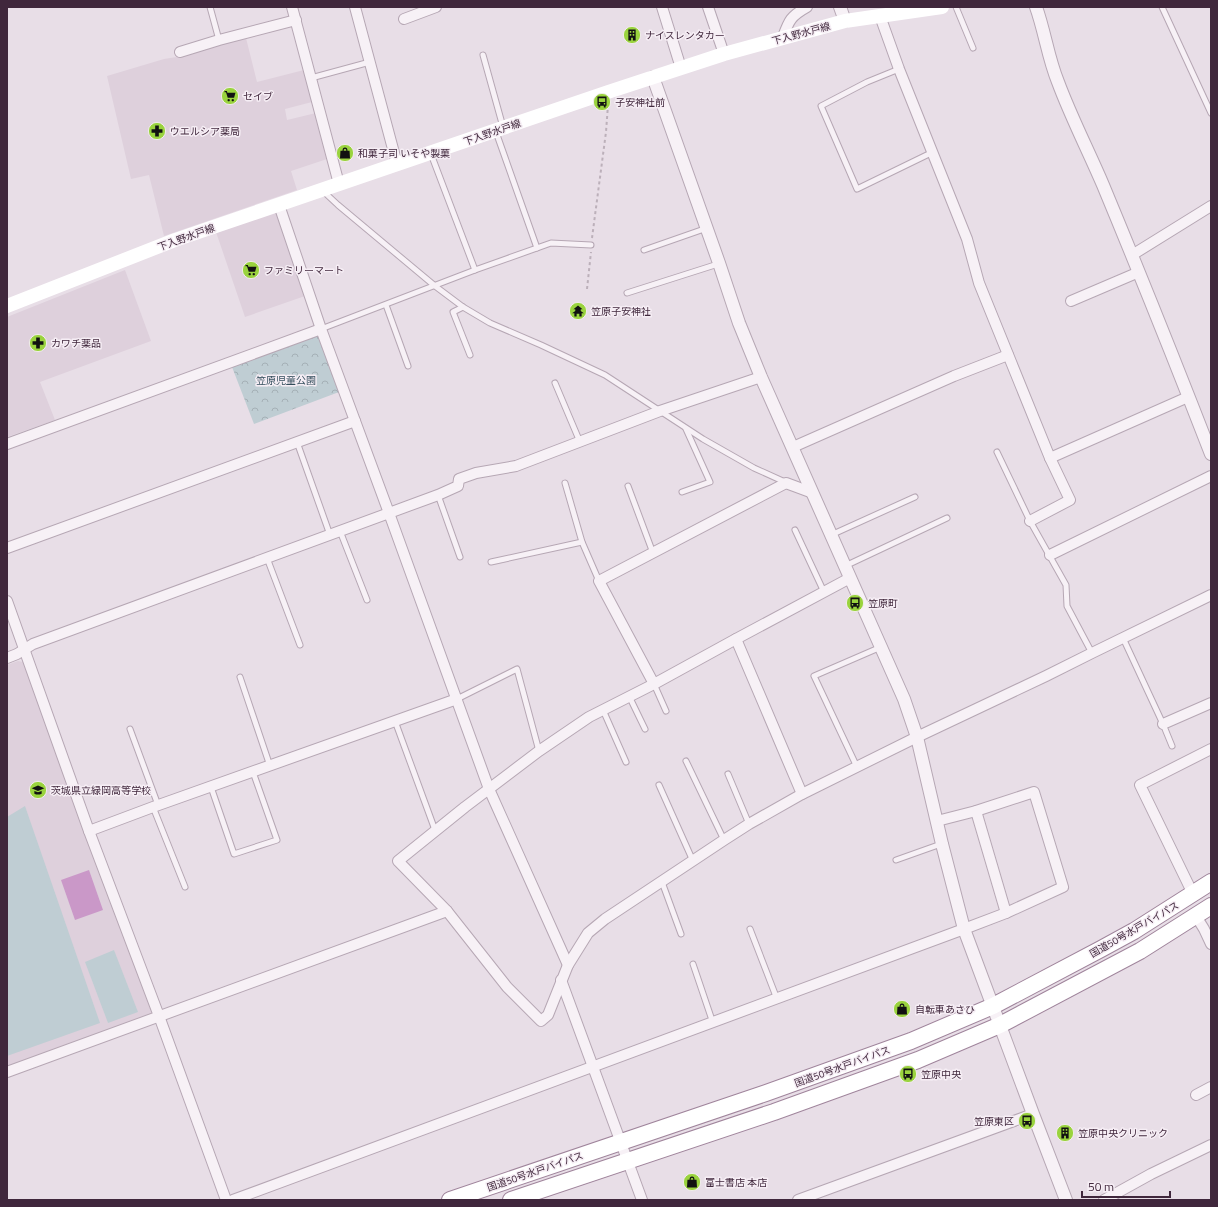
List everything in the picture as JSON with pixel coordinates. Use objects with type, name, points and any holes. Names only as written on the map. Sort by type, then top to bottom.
[{"type":"highway","name":"国道50号水戸バイパス","points":[[450,1200],[621,1143],[861,1060],[911,1041],[993,1006],[1101,949],[1211,882]]},
{"type":"highway","name":"国道50号水戸バイパス","points":[[511,1200],[774,1112],[918,1060],[1000,1025],[1140,951],[1211,906]]},
{"type":"main road","name":"下入野水戸線","points":[[7,306],[175,240],[608,92],[724,54],[845,21],[942,7]]},
{"type":"street","points":[[292,7],[339,184]]},
{"type":"street","points":[[355,7],[397,164]]},
{"type":"street","points":[[404,18],[436,7]]},
{"type":"street","points":[[662,7],[681,68]]},
{"type":"street","points":[[708,7],[724,54]]},
{"type":"street","points":[[783,37],[788,23],[794,14],[807,7]]},
{"type":"street","points":[[840,7],[845,21]]},
{"type":"street","points":[[1036,7],[1048,53],[1058,82],[1132,255],[1211,452]]},
{"type":"street","points":[[880,16],[899,68],[968,239],[979,282],[1050,458],[1070,500],[1030,521]]},
{"type":"street","points":[[180,52],[296,20]]},
{"type":"street","points":[[653,77],[739,323],[761,376],[904,698],[917,737],[964,929],[1066,1200]]},
{"type":"street","points":[[279,205],[320,329],[389,513],[489,789],[568,965]]},
{"type":"street","points":[[1132,255],[1211,206]]},
{"type":"street","points":[[1071,301],[1139,272]]},
{"type":"street","points":[[7,444],[320,329]]},
{"type":"street","points":[[793,447],[954,376],[1008,355]]},
{"type":"street","points":[[7,658],[17,654],[33,644],[438,495],[458,486],[459,479],[476,473],[516,466],[660,411],[761,376]]},
{"type":"street","points":[[1050,458],[1188,396]]},
{"type":"street","points":[[7,548],[355,421]]},
{"type":"street","points":[[1050,555],[1211,476]]},
{"type":"street","points":[[654,684],[599,581],[786,483],[813,493]]},
{"type":"street","points":[[850,578],[736,638],[654,684],[589,717],[539,751],[435,830],[398,861],[447,912],[507,987],[540,1021],[548,1015],[568,965],[588,933],[605,919],[724,840],[802,794],[1211,595]]},
{"type":"street","points":[[7,601],[89,831],[159,1016],[226,1200]]},
{"type":"street","points":[[736,638],[802,794]]},
{"type":"street","points":[[89,831],[457,699]]},
{"type":"street","points":[[1163,724],[1211,703]]},
{"type":"street","points":[[1193,894],[1140,785],[1211,749]]},
{"type":"street","points":[[233,1200],[964,929],[1006,913],[1063,887],[1034,792],[976,811],[937,821]]},
{"type":"street","points":[[976,811],[1006,913]]},
{"type":"street","points":[[7,1072],[447,912]]},
{"type":"street","points":[[1196,916],[1211,944]]},
{"type":"street","points":[[561,980],[642,1200]]},
{"type":"street","points":[[1196,1095],[1211,1088]]},
{"type":"street","points":[[798,1200],[1033,1114]]},
{"type":"street","points":[[1104,1200],[1151,1174],[1211,1145]]},
{"type":"lane","points":[[210,7],[219,40]]},
{"type":"lane","points":[[956,7],[973,48]]},
{"type":"lane","points":[[1162,7],[1211,113]]},
{"type":"lane","points":[[483,55],[499,129],[536,248]]},
{"type":"lane","points":[[311,78],[370,62]]},
{"type":"lane","points":[[899,68],[867,82],[821,106],[857,189],[933,152]]},
{"type":"lane","points":[[430,153],[475,270]]},
{"type":"lane","points":[[322,190],[435,286],[490,324],[605,375],[703,439],[786,483]]},
{"type":"lane","points":[[644,250],[707,228]]},
{"type":"lane","points":[[320,329],[550,243],[591,245]]},
{"type":"lane","points":[[627,293],[719,263]]},
{"type":"lane","points":[[386,305],[408,366]]},
{"type":"lane","points":[[464,307],[453,312],[470,355]]},
{"type":"lane","points":[[555,383],[580,442]]},
{"type":"lane","points":[[682,492],[710,482],[686,428]]},
{"type":"lane","points":[[297,442],[335,533],[367,600]]},
{"type":"lane","points":[[996,452],[1030,521],[1066,585],[1067,606],[1092,653]]},
{"type":"lane","points":[[565,483],[582,542],[599,581]]},
{"type":"lane","points":[[628,486],[653,553]]},
{"type":"lane","points":[[438,495],[460,557]]},
{"type":"lane","points":[[832,535],[915,496]]},
{"type":"lane","points":[[845,566],[947,518]]},
{"type":"lane","points":[[795,530],[824,592]]},
{"type":"lane","points":[[491,562],[582,542]]},
{"type":"lane","points":[[267,558],[300,645]]},
{"type":"lane","points":[[1123,638],[1172,746]]},
{"type":"lane","points":[[857,767],[814,676],[882,646]]},
{"type":"lane","points":[[457,699],[517,669],[539,751]]},
{"type":"lane","points":[[240,677],[270,766]]},
{"type":"lane","points":[[654,684],[666,711]]},
{"type":"lane","points":[[629,696],[645,728]]},
{"type":"lane","points":[[603,710],[626,762]]},
{"type":"lane","points":[[395,721],[435,830]]},
{"type":"lane","points":[[130,729],[184,887]]},
{"type":"lane","points":[[686,761],[724,840]]},
{"type":"lane","points":[[211,787],[234,854],[277,840],[253,772]]},
{"type":"lane","points":[[728,774],[750,824]]},
{"type":"lane","points":[[659,785],[693,861]]},
{"type":"lane","points":[[896,860],[942,844]]},
{"type":"lane","points":[[662,882],[681,934]]},
{"type":"lane","points":[[750,929],[777,999]]},
{"type":"lane","points":[[693,964],[713,1023]]},
{"type":"path","points":[[587,289],[591,245],[606,132],[608,92]]},
{"type":"shaded area","points":[[246,38],[257,82],[304,70],[312,102],[285,109],[287,120],[316,113],[327,159],[291,171],[297,190],[164,236],[149,175],[131,179],[107,76],[164,59],[183,56],[195,51]]},
{"type":"shaded area","points":[[275,211],[305,296],[245,317],[216,232]]},
{"type":"shaded area","points":[[125,270],[151,341],[40,382],[55,420],[7,437],[7,317]]},
{"type":"shaded area","name":"茨城県立緑岡高等学校","points":[[18,661],[23,662],[152,1014],[7,1067],[7,665]]},
{"type":"shaded area","points":[[89,870],[103,910],[75,920],[61,880]]},
{"type":"green space","name":"笠原児童公園","points":[[318,335],[339,392],[254,424],[232,367]]},
{"type":"green space","points":[[25,806],[100,1023],[7,1056],[7,817]]},
{"type":"green space","points":[[114,950],[138,1012],[108,1023],[85,962]]},
{"type":"place","name":"ナイスレンタカー","points":[[632,35]]},
{"type":"place","name":"セイブ","points":[[230,96]]},
{"type":"place","name":"子安神社前","points":[[602,102]]},
{"type":"place","name":"ウエルシア薬局","points":[[157,131]]},
{"type":"place","name":"和菓子司 いそや製菓","points":[[345,153]]},
{"type":"place","name":"ファミリーマート","points":[[251,270]]},
{"type":"place","name":"笠原子安神社","points":[[578,311]]},
{"type":"place","name":"カワチ薬品","points":[[38,343]]},
{"type":"place","name":"笠原町","points":[[855,603]]},
{"type":"place","name":"茨城県立緑岡高等学校","points":[[38,790]]},
{"type":"place","name":"自転車あさひ","points":[[902,1009]]},
{"type":"place","name":"笠原中央","points":[[908,1074]]},
{"type":"place","name":"笠原東区","points":[[1027,1121]]},
{"type":"place","name":"笠原中央クリニック","points":[[1065,1133]]},
{"type":"place","name":"富士書店 本店","points":[[692,1182]]}]
